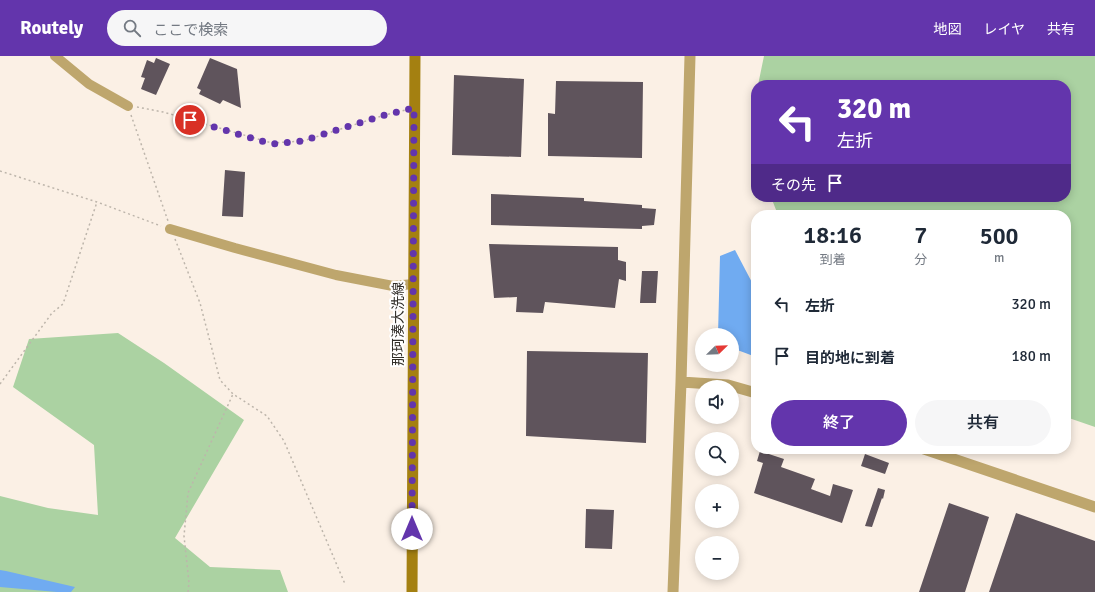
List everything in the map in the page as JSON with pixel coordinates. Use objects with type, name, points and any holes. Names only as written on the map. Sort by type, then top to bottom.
[{"type":"main road","name":"那珂湊大洗線","points":[[412,592],[415,56]]},
{"type":"street","points":[[55,56],[89,84],[128,106]]},
{"type":"street","points":[[673,592],[681,382],[690,56]]},
{"type":"street","points":[[170,229],[336,275],[393,286],[414,284]]},
{"type":"street","points":[[681,382],[728,385],[751,392]]},
{"type":"street","points":[[939,454],[1095,507]]},
{"type":"path","points":[[346,584],[284,441],[267,416],[233,394],[220,380],[200,303],[170,229],[128,106],[163,112],[272,144],[302,141],[385,115],[414,108]]},
{"type":"path","points":[[0,171],[97,202],[170,229]]},
{"type":"path","points":[[0,384],[52,313],[63,304],[97,202]]},
{"type":"path","points":[[188,592],[189,583],[184,536],[188,493],[233,394]]},
{"type":"green space","points":[[764,56],[1095,56],[1095,427],[1071,419],[1071,210],[776,210],[773,202],[1071,202],[1071,80],[759,80]]},
{"type":"green space","points":[[118,333],[164,363],[244,420],[175,538],[210,567],[280,570],[288,592],[0,592],[0,496],[48,508],[98,515],[94,445],[13,387],[29,339]]},
{"type":"water","points":[[735,250],[751,280],[751,355],[739,351],[739,328],[718,328],[720,256]]},
{"type":"water","points":[[0,570],[75,587],[71,592],[57,592],[0,587]]},
{"type":"building","points":[[156,58],[170,64],[156,95],[141,89],[145,78],[141,77],[147,60],[154,63]]},
{"type":"building","points":[[210,58],[237,69],[241,108],[223,100],[220,104],[199,94],[201,90],[197,88]]},
{"type":"building","points":[[454,75],[524,79],[521,157],[452,155]]},
{"type":"building","points":[[556,81],[643,82],[642,158],[548,156],[548,113],[555,114]]},
{"type":"building","points":[[225,170],[245,172],[243,217],[222,216]]},
{"type":"building","points":[[491,194],[584,198],[584,201],[642,205],[642,208],[656,209],[654,225],[642,226],[642,229],[491,225]]},
{"type":"building","points":[[489,244],[618,247],[618,260],[626,262],[626,281],[619,279],[615,308],[545,302],[543,313],[516,312],[517,297],[494,298]]},
{"type":"building","points":[[642,271],[658,271],[656,303],[640,303]]},
{"type":"building","points":[[527,351],[648,353],[646,443],[526,436]]},
{"type":"building","points":[[759,454],[769,454],[784,459],[781,467],[815,479],[811,489],[830,496],[833,484],[853,490],[842,523],[754,493],[763,463],[757,461]]},
{"type":"building","points":[[865,454],[889,463],[885,474],[861,466]]},
{"type":"building","points":[[878,488],[885,490],[883,499],[882,498],[872,527],[865,526]]},
{"type":"building","points":[[949,503],[989,517],[965,592],[919,592]]},
{"type":"building","points":[[586,509],[614,510],[612,549],[585,548]]},
{"type":"building","points":[[1016,513],[1095,541],[1095,592],[989,592]]},
{"type":"route","points":[[190,120],[272,144],[302,141],[385,115],[414,108],[412,529]]}]
